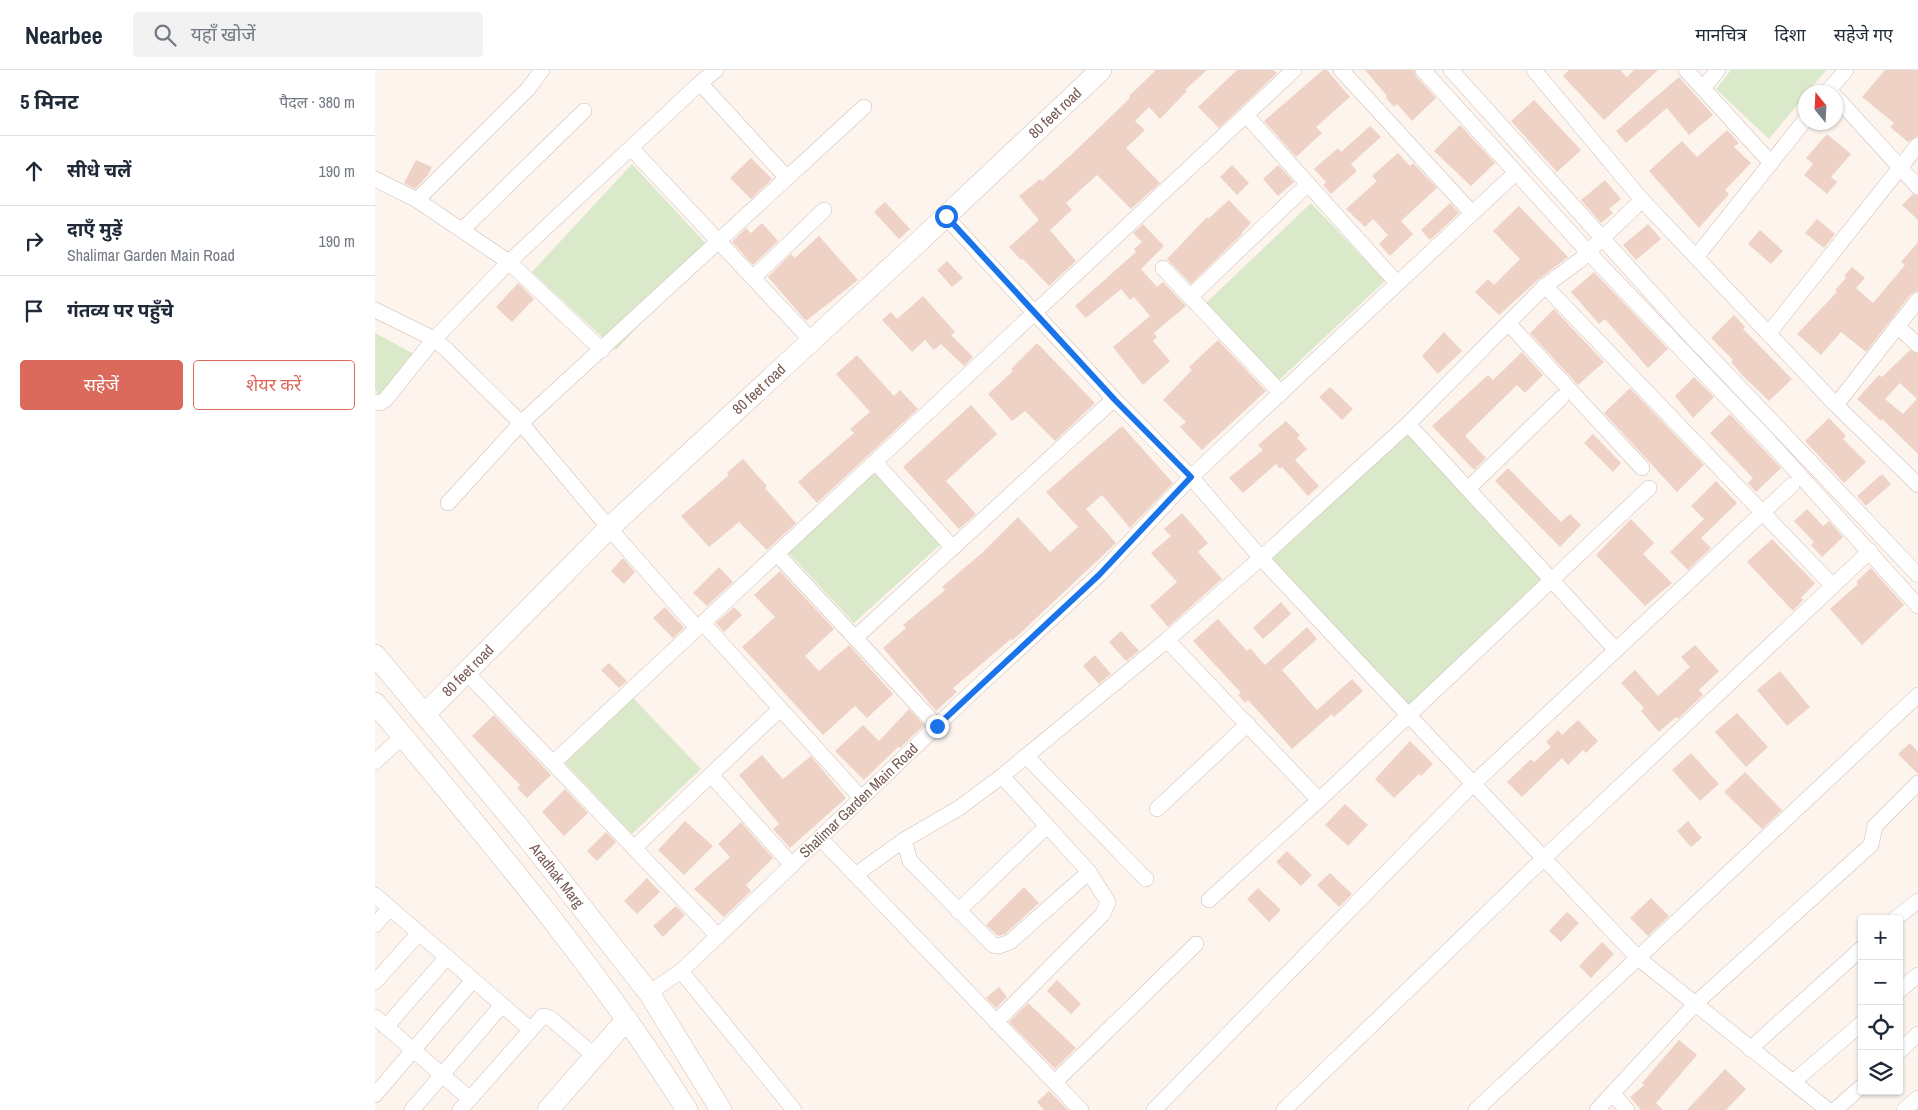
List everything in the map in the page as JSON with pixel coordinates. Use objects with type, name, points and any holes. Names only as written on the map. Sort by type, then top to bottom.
[{"type":"main road","name":"80 feet road","points":[[425,714],[609,528],[1101,70]]},
{"type":"main road","name":"Aradhak Marg","points":[[375,655],[521,830],[649,993],[721,1110]]},
{"type":"main road","points":[[375,703],[576,951],[627,1019],[687,1110]]},
{"type":"main road","points":[[548,1110],[627,1019]]},
{"type":"street","points":[[417,200],[528,89],[542,70]]},
{"type":"street","points":[[375,402],[380,403],[386,399],[434,339],[509,262],[715,70]]},
{"type":"street","points":[[553,763],[1294,70]]},
{"type":"street","points":[[1341,70],[1473,213]]},
{"type":"street","points":[[1423,70],[1589,251],[1767,439],[1918,606]]},
{"type":"street","points":[[1451,70],[1692,337],[1918,575]]},
{"type":"street","points":[[1534,70],[1643,200],[1836,405],[1918,485]]},
{"type":"street","points":[[1686,70],[1771,163]]},
{"type":"street","points":[[1703,88],[1718,70]]},
{"type":"street","points":[[1836,85],[1846,70]]},
{"type":"street","points":[[700,83],[787,178]]},
{"type":"street","points":[[1843,106],[1918,187]]},
{"type":"street","points":[[448,503],[521,423],[864,107]]},
{"type":"street","points":[[462,230],[584,111]]},
{"type":"street","points":[[1246,115],[1397,283]]},
{"type":"street","points":[[1697,256],[1798,129]]},
{"type":"street","points":[[1769,333],[1918,145]]},
{"type":"street","points":[[631,148],[812,341]]},
{"type":"street","points":[[375,178],[417,200],[509,262],[602,350]]},
{"type":"street","name":"Shalimar Garden Main Road","points":[[649,993],[681,971],[719,936],[861,798],[1099,575],[1191,477],[1509,179]]},
{"type":"street","points":[[1190,297],[1308,184]]},
{"type":"street","points":[[855,875],[904,840],[911,838],[959,808],[1002,776],[1167,640],[1261,558],[1407,424],[1545,286],[1589,251],[1643,200]]},
{"type":"street","points":[[753,278],[824,210]]},
{"type":"street","points":[[946,216],[1114,399],[1191,477],[1261,558],[1638,958],[1828,1110]]},
{"type":"street","points":[[1163,268],[1281,393]]},
{"type":"street","points":[[1545,286],[1833,586]]},
{"type":"street","points":[[1836,405],[1918,300]]},
{"type":"street","points":[[375,310],[434,339],[521,423],[609,528],[861,798]]},
{"type":"street","points":[[1508,323],[1642,468]]},
{"type":"street","points":[[1897,326],[1918,345]]},
{"type":"street","points":[[1468,490],[1561,398]]},
{"type":"street","points":[[855,638],[1114,399]]},
{"type":"street","points":[[1407,424],[1616,650]]},
{"type":"street","points":[[875,462],[953,548]]},
{"type":"street","points":[[1154,1110],[1473,784],[1792,485]]},
{"type":"street","points":[[1209,900],[1319,800],[1649,488]]},
{"type":"street","points":[[1284,1110],[1544,858],[1870,551]]},
{"type":"street","points":[[777,554],[937,726]]},
{"type":"street","points":[[1167,640],[1319,800]]},
{"type":"street","points":[[466,672],[719,936]]},
{"type":"street","points":[[1476,1110],[1918,694]]},
{"type":"street","points":[[634,848],[780,710]]},
{"type":"street","points":[[1157,809],[1248,724]]},
{"type":"street","points":[[375,762],[403,736]]},
{"type":"street","points":[[1026,756],[1146,879]]},
{"type":"street","points":[[711,775],[792,865]]},
{"type":"street","points":[[996,1022],[1103,914],[1108,902],[1089,872],[1046,827],[1002,776]]},
{"type":"street","points":[[1597,1110],[1696,1003],[1871,845],[1875,826],[1918,783]]},
{"type":"street","points":[[958,911],[1046,827]]},
{"type":"street","points":[[820,838],[1081,1110]]},
{"type":"street","points":[[904,840],[910,861],[993,945],[1003,945],[1010,942],[1089,872]]},
{"type":"street","points":[[375,895],[530,1029]]},
{"type":"street","points":[[1900,915],[1918,902]]},
{"type":"street","points":[[375,925],[390,908]]},
{"type":"street","points":[[375,982],[419,933]]},
{"type":"street","points":[[1055,1082],[1196,944]]},
{"type":"street","points":[[1750,1049],[1858,952]]},
{"type":"street","points":[[447,957],[381,1022],[442,1075],[465,1104],[539,1018],[547,1016],[595,1056]]},
{"type":"street","points":[[681,971],[795,1110]]},
{"type":"street","points":[[1903,988],[1918,975]]},
{"type":"street","points":[[377,1088],[414,1050],[473,980]]},
{"type":"street","points":[[412,1110],[502,1005]]},
{"type":"street","points":[[1793,1082],[1858,1026]]},
{"type":"street","points":[[1901,1050],[1918,1034]]},
{"type":"street","points":[[1835,1110],[1858,1090]]},
{"type":"street","points":[[1613,1094],[1627,1110]]},
{"type":"street","points":[[1904,1110],[1918,1098]]},
{"type":"green space","points":[[1731,70],[1826,70],[1814,85],[1798,85],[1798,104],[1769,139],[1716,89]]},
{"type":"green space","points":[[632,164],[710,248],[616,350],[532,272]]},
{"type":"green space","points":[[1311,203],[1385,281],[1279,380],[1206,303]]},
{"type":"green space","points":[[375,333],[423,359],[380,400],[375,389]]},
{"type":"green space","points":[[1408,424],[1552,580],[1409,715],[1261,558]]},
{"type":"green space","points":[[873,470],[941,544],[854,623],[786,550]]},
{"type":"green space","points":[[633,698],[701,769],[632,834],[565,763]]},
{"type":"building","points":[[1156,70],[1207,70],[1185,90],[1187,91],[1160,119],[1149,107],[1135,121],[1145,130],[1126,148],[1160,183],[1131,209],[1097,175],[1066,203],[1072,210],[1050,230],[1076,261],[1049,286],[1009,247],[1039,220],[1019,196],[1040,179],[1042,181],[1071,155]]},
{"type":"building","points":[[1237,70],[1273,70],[1277,73],[1219,128],[1198,107]]},
{"type":"building","points":[[1323,70],[1327,70],[1350,97],[1316,127],[1322,133],[1296,157],[1264,121]]},
{"type":"building","points":[[1365,70],[1414,70],[1416,76],[1436,98],[1412,121],[1397,104],[1394,107]]},
{"type":"building","points":[[1569,70],[1620,70],[1627,77],[1634,70],[1658,70],[1604,120],[1563,76]]},
{"type":"building","points":[[1885,70],[1918,70],[1918,136],[1908,142],[1890,127],[1894,123],[1862,97]]},
{"type":"building","points":[[1679,77],[1713,115],[1689,135],[1667,108],[1626,143],[1616,131]]},
{"type":"building","points":[[1534,100],[1581,150],[1557,172],[1511,121]]},
{"type":"building","points":[[1460,125],[1495,163],[1471,186],[1434,151]]},
{"type":"building","points":[[1370,126],[1381,137],[1351,164],[1357,171],[1331,194],[1323,185],[1326,182],[1314,169],[1338,148],[1341,152]]},
{"type":"building","points":[[1727,130],[1739,143],[1734,147],[1751,163],[1725,190],[1729,194],[1699,228],[1649,171],[1682,141],[1697,157]]},
{"type":"building","points":[[1827,134],[1851,154],[1831,177],[1837,182],[1827,194],[1804,175],[1813,164],[1806,158]]},
{"type":"building","points":[[1398,153],[1410,166],[1413,163],[1437,188],[1401,221],[1413,234],[1390,256],[1379,244],[1388,235],[1373,219],[1365,227],[1346,209],[1377,181],[1372,176]]},
{"type":"building","points":[[751,158],[772,179],[751,199],[730,178]]},
{"type":"building","points":[[416,160],[432,167],[428,175],[415,189],[404,183]]},
{"type":"building","points":[[1232,165],[1249,183],[1237,195],[1220,177]]},
{"type":"building","points":[[1278,165],[1294,182],[1278,196],[1263,179]]},
{"type":"building","points":[[1605,180],[1621,199],[1609,209],[1613,213],[1601,223],[1581,200]]},
{"type":"building","points":[[1913,194],[1918,196],[1918,220],[1902,205]]},
{"type":"building","points":[[1229,200],[1251,223],[1191,284],[1167,259],[1207,217],[1208,219]]},
{"type":"building","points":[[885,202],[910,229],[899,239],[874,212]]},
{"type":"building","points":[[1450,203],[1459,213],[1430,240],[1421,230]]},
{"type":"building","points":[[1519,206],[1568,257],[1539,279],[1499,315],[1475,292],[1488,279],[1494,285],[1520,259],[1493,231]]},
{"type":"building","points":[[1817,219],[1835,234],[1824,248],[1805,233]]},
{"type":"building","points":[[762,223],[778,241],[753,265],[732,242],[746,228],[751,233]]},
{"type":"building","points":[[1143,224],[1164,246],[1141,269],[1157,287],[1163,282],[1186,306],[1154,333],[1157,337],[1153,341],[1170,361],[1143,385],[1113,347],[1150,316],[1134,297],[1130,300],[1121,289],[1086,318],[1075,306],[1136,252],[1134,249],[1142,242],[1133,233]]},
{"type":"building","points":[[1648,224],[1661,239],[1636,260],[1623,245]]},
{"type":"building","points":[[1760,230],[1783,251],[1771,264],[1748,244]]},
{"type":"building","points":[[819,236],[858,280],[806,321],[768,277],[791,254],[795,258]]},
{"type":"building","points":[[1918,242],[1918,291],[1911,294],[1866,352],[1841,332],[1821,355],[1797,334],[1837,292],[1835,290],[1846,278],[1844,276],[1852,267],[1865,278],[1856,288],[1873,303],[1905,265],[1901,262]]},
{"type":"building","points":[[947,261],[963,278],[952,287],[937,270]]},
{"type":"building","points":[[1594,272],[1668,349],[1648,368],[1605,319],[1599,324],[1571,292]]},
{"type":"building","points":[[518,283],[534,299],[512,322],[496,307]]},
{"type":"building","points":[[923,296],[955,332],[951,335],[973,357],[964,366],[941,344],[934,350],[925,340],[912,352],[882,320],[891,312],[897,319]]},
{"type":"building","points":[[1554,309],[1604,362],[1578,385],[1530,333]]},
{"type":"building","points":[[1734,315],[1745,327],[1743,329],[1792,379],[1769,401],[1743,376],[1731,362],[1733,360],[1711,338]]},
{"type":"building","points":[[1444,332],[1462,351],[1438,374],[1422,356]]},
{"type":"building","points":[[1218,340],[1266,391],[1202,450],[1180,427],[1186,422],[1163,400],[1192,370],[1189,367]]},
{"type":"building","points":[[1037,343],[1095,403],[1055,441],[1025,411],[1012,421],[988,394],[1013,371],[1011,369]]},
{"type":"building","points":[[1910,350],[1918,354],[1918,454],[1882,419],[1881,421],[1857,399],[1879,375],[1882,377]],"holes":[[[1900,383],[1917,399],[1903,414],[1885,399]]]},
{"type":"building","points":[[1522,352],[1543,375],[1525,393],[1517,385],[1465,436],[1486,458],[1474,470],[1432,426],[1488,375],[1493,380]]},
{"type":"building","points":[[857,355],[894,396],[900,390],[918,409],[817,503],[798,482],[854,433],[850,429],[870,412],[836,374]]},
{"type":"building","points":[[1694,377],[1714,397],[1693,418],[1675,396]]},
{"type":"building","points":[[1330,387],[1353,409],[1342,420],[1319,397]]},
{"type":"building","points":[[1630,388],[1704,465],[1677,492],[1604,413]]},
{"type":"building","points":[[971,405],[997,434],[946,481],[976,514],[959,529],[903,467]]},
{"type":"building","points":[[1730,414],[1781,468],[1756,492],[1748,483],[1753,478],[1710,433]]},
{"type":"building","points":[[1829,418],[1846,436],[1843,439],[1866,462],[1844,483],[1805,441]]},
{"type":"building","points":[[1286,421],[1300,435],[1297,438],[1307,449],[1295,460],[1319,486],[1308,496],[1282,467],[1280,469],[1276,464],[1243,493],[1229,478],[1263,450],[1258,445]]},
{"type":"building","points":[[1122,426],[1173,483],[1130,528],[1102,495],[1086,509],[1116,543],[1013,640],[1011,639],[953,688],[957,692],[936,711],[883,648],[906,628],[903,625],[945,590],[942,587],[983,552],[1018,517],[1050,552],[1078,527],[1046,492]]},
{"type":"building","points":[[1593,434],[1621,463],[1613,472],[1584,443]]},
{"type":"building","points":[[743,459],[767,486],[765,488],[796,523],[767,550],[739,522],[709,547],[681,516],[729,475],[727,473]]},
{"type":"building","points":[[1508,468],[1561,522],[1570,514],[1581,525],[1560,547],[1495,481]]},
{"type":"building","points":[[1882,474],[1891,484],[1866,506],[1857,496]]},
{"type":"building","points":[[1716,481],[1737,503],[1701,538],[1711,548],[1688,570],[1670,552],[1704,519],[1691,506]]},
{"type":"building","points":[[1807,509],[1823,526],[1829,521],[1843,537],[1822,557],[1811,545],[1814,542],[1794,521]]},
{"type":"building","points":[[1182,513],[1208,543],[1198,552],[1222,579],[1168,627],[1150,606],[1177,582],[1151,553],[1171,536],[1164,529]]},
{"type":"building","points":[[1631,519],[1654,543],[1643,554],[1672,583],[1645,606],[1596,555]]},
{"type":"building","points":[[1772,539],[1815,583],[1801,598],[1803,600],[1793,611],[1747,562]]},
{"type":"building","points":[[623,558],[635,572],[624,584],[611,571]]},
{"type":"building","points":[[719,567],[733,582],[707,606],[693,593]]},
{"type":"building","points":[[1871,568],[1904,605],[1862,645],[1830,609],[1858,584],[1856,582]]},
{"type":"building","points":[[780,571],[834,629],[805,656],[819,671],[849,645],[893,694],[867,718],[855,706],[823,735],[742,647],[775,617],[754,595]]},
{"type":"building","points":[[1281,602],[1291,614],[1263,639],[1253,628]]},
{"type":"building","points":[[665,607],[684,628],[673,638],[653,618]]},
{"type":"building","points":[[734,607],[742,615],[724,632],[716,623]]},
{"type":"building","points":[[1218,619],[1247,651],[1250,648],[1265,665],[1307,627],[1317,639],[1282,670],[1317,710],[1352,679],[1363,691],[1334,717],[1332,714],[1292,749],[1248,700],[1245,703],[1238,695],[1241,693],[1193,641]]},
{"type":"building","points":[[1121,631],[1139,651],[1126,661],[1109,642]]},
{"type":"building","points":[[1695,645],[1719,671],[1699,690],[1703,695],[1678,719],[1676,717],[1659,732],[1641,711],[1644,708],[1621,683],[1635,670],[1658,696],[1690,667],[1681,657]]},
{"type":"building","points":[[1095,655],[1111,674],[1099,684],[1083,666]]},
{"type":"building","points":[[609,663],[627,681],[619,688],[601,670]]},
{"type":"building","points":[[1780,671],[1810,707],[1787,726],[1757,690]]},
{"type":"building","points":[[909,709],[924,725],[864,780],[835,751],[863,725],[879,741]]},
{"type":"building","points":[[1737,713],[1768,747],[1746,767],[1715,732]]},
{"type":"building","points":[[494,715],[551,775],[527,798],[517,788],[520,785],[472,736]]},
{"type":"building","points":[[1578,720],[1598,741],[1586,753],[1583,750],[1568,765],[1562,758],[1522,797],[1507,782],[1531,759],[1534,762],[1551,747],[1546,742],[1558,730],[1562,735]]},
{"type":"building","points":[[1410,741],[1433,764],[1421,776],[1419,774],[1394,798],[1375,779]]},
{"type":"building","points":[[1910,743],[1918,752],[1918,774],[1898,754]]},
{"type":"building","points":[[1691,753],[1719,784],[1700,801],[1672,770]]},
{"type":"building","points":[[762,755],[783,779],[811,756],[846,798],[790,848],[773,829],[779,824],[739,775]]},
{"type":"building","points":[[1745,772],[1782,810],[1762,829],[1724,792]]},
{"type":"building","points":[[565,789],[588,813],[564,836],[542,812]]},
{"type":"building","points":[[1345,804],[1368,825],[1348,846],[1325,825]]},
{"type":"building","points":[[685,821],[713,846],[684,875],[658,850]]},
{"type":"building","points":[[1688,821],[1702,838],[1691,847],[1677,831]]},
{"type":"building","points":[[741,822],[773,858],[746,885],[751,891],[724,917],[694,889],[730,857],[718,844]]},
{"type":"building","points":[[606,832],[616,842],[597,861],[587,851]]},
{"type":"building","points":[[1287,851],[1312,875],[1301,886],[1276,862]]},
{"type":"building","points":[[1330,873],[1352,894],[1339,907],[1317,885]]},
{"type":"building","points":[[647,878],[660,892],[637,914],[624,901]]},
{"type":"building","points":[[1024,887],[1039,903],[1005,934],[998,936],[986,925]]},
{"type":"building","points":[[1258,888],[1281,910],[1269,922],[1247,899]]},
{"type":"building","points":[[1651,898],[1669,916],[1648,936],[1630,918]]},
{"type":"building","points":[[676,906],[685,915],[663,937],[653,926]]},
{"type":"building","points":[[1567,912],[1579,923],[1561,942],[1549,931]]},
{"type":"building","points":[[1602,942],[1614,954],[1591,978],[1579,966]]},
{"type":"building","points":[[1057,980],[1081,1004],[1071,1014],[1047,991]]},
{"type":"building","points":[[999,987],[1007,997],[996,1008],[986,998]]},
{"type":"building","points":[[1028,1003],[1076,1048],[1055,1069],[1009,1022]]},
{"type":"building","points":[[1679,1040],[1697,1055],[1656,1103],[1663,1110],[1641,1110],[1630,1097],[1644,1085],[1642,1083]]},
{"type":"building","points":[[1725,1069],[1746,1089],[1726,1110],[1687,1110]]},
{"type":"building","points":[[1049,1091],[1068,1110],[1044,1110],[1037,1102]]},
{"type":"route","points":[[937,726],[1099,575],[1191,477],[1114,399],[946,216]]}]
